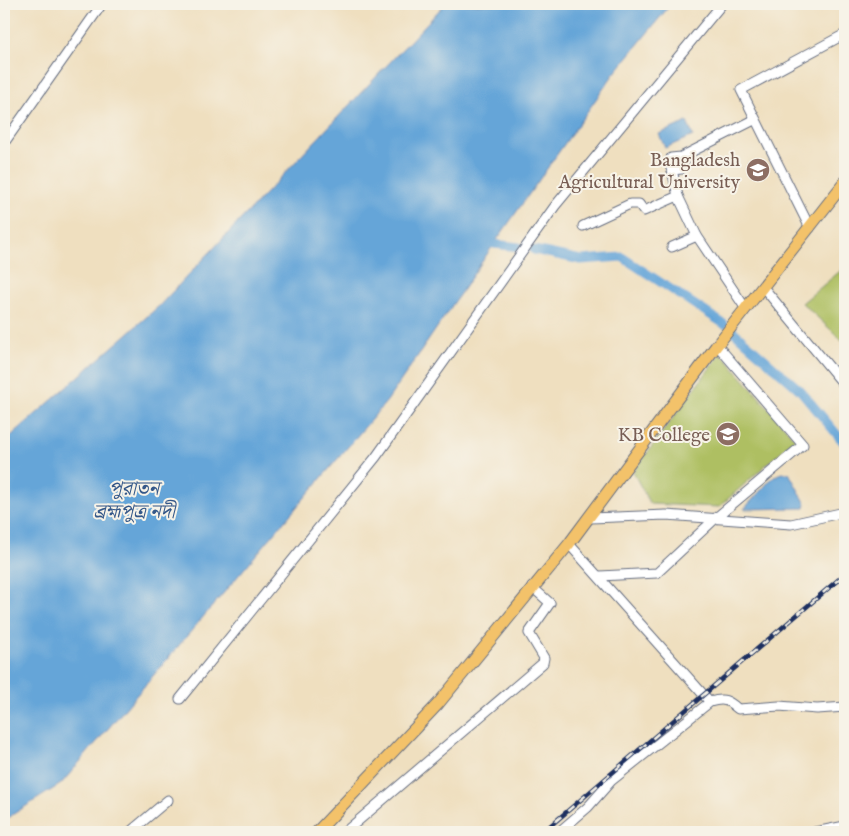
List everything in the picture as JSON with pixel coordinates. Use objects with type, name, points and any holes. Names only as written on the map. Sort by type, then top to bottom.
[{"type":"main road","points":[[317,832],[438,704],[569,544],[717,345],[845,182]]},
{"type":"street","points":[[4,142],[102,4]]},
{"type":"street","points":[[180,699],[376,457],[556,206],[722,4]]},
{"type":"street","points":[[810,228],[754,120],[741,90],[845,34]]},
{"type":"street","points":[[746,309],[697,236],[678,196],[672,170],[682,169],[684,163],[681,157],[754,120]]},
{"type":"street","points":[[583,226],[630,204],[639,204],[644,211],[678,196]]},
{"type":"street","points":[[672,247],[697,236]]},
{"type":"street","points":[[763,287],[845,386]]},
{"type":"street","points":[[600,576],[657,573],[718,517],[803,445],[717,345]]},
{"type":"street","points":[[590,518],[666,515],[718,517],[791,524],[845,512]]},
{"type":"street","points":[[569,544],[600,576],[710,702]]},
{"type":"street","points":[[345,832],[543,663],[544,658],[529,633],[550,604],[532,587]]},
{"type":"street","points":[[560,832],[588,807],[611,781],[710,702],[721,699],[728,700],[738,710],[779,706],[817,709],[845,707]]},
{"type":"street","points":[[130,832],[168,800]]},
{"type":"street","points":[[816,832],[845,826]]},
{"type":"green space","points":[[845,267],[845,343],[802,303]]},
{"type":"green space","points":[[721,353],[795,439],[719,507],[650,504],[633,472]]},
{"type":"water","name":"পুরাতন ব্রহ্মপুত্র নদী","points":[[445,4],[671,4],[613,75],[494,244],[387,401],[61,784],[4,820],[4,442],[159,306]]},
{"type":"water","points":[[687,122],[693,136],[665,148],[659,134]]},
{"type":"water","points":[[789,473],[806,504],[805,508],[744,509],[774,476]]},
{"type":"waterway","points":[[483,240],[494,244],[519,247]]},
{"type":"waterway","points":[[534,250],[581,260],[622,257],[724,324]]},
{"type":"waterway","points":[[733,331],[800,390],[845,444]]},
{"type":"railway","points":[[543,832],[845,574]]},
{"type":"place","name":"Bangladesh Agricultural University","points":[[758,170]]},
{"type":"place","name":"KB College","points":[[728,434]]}]
